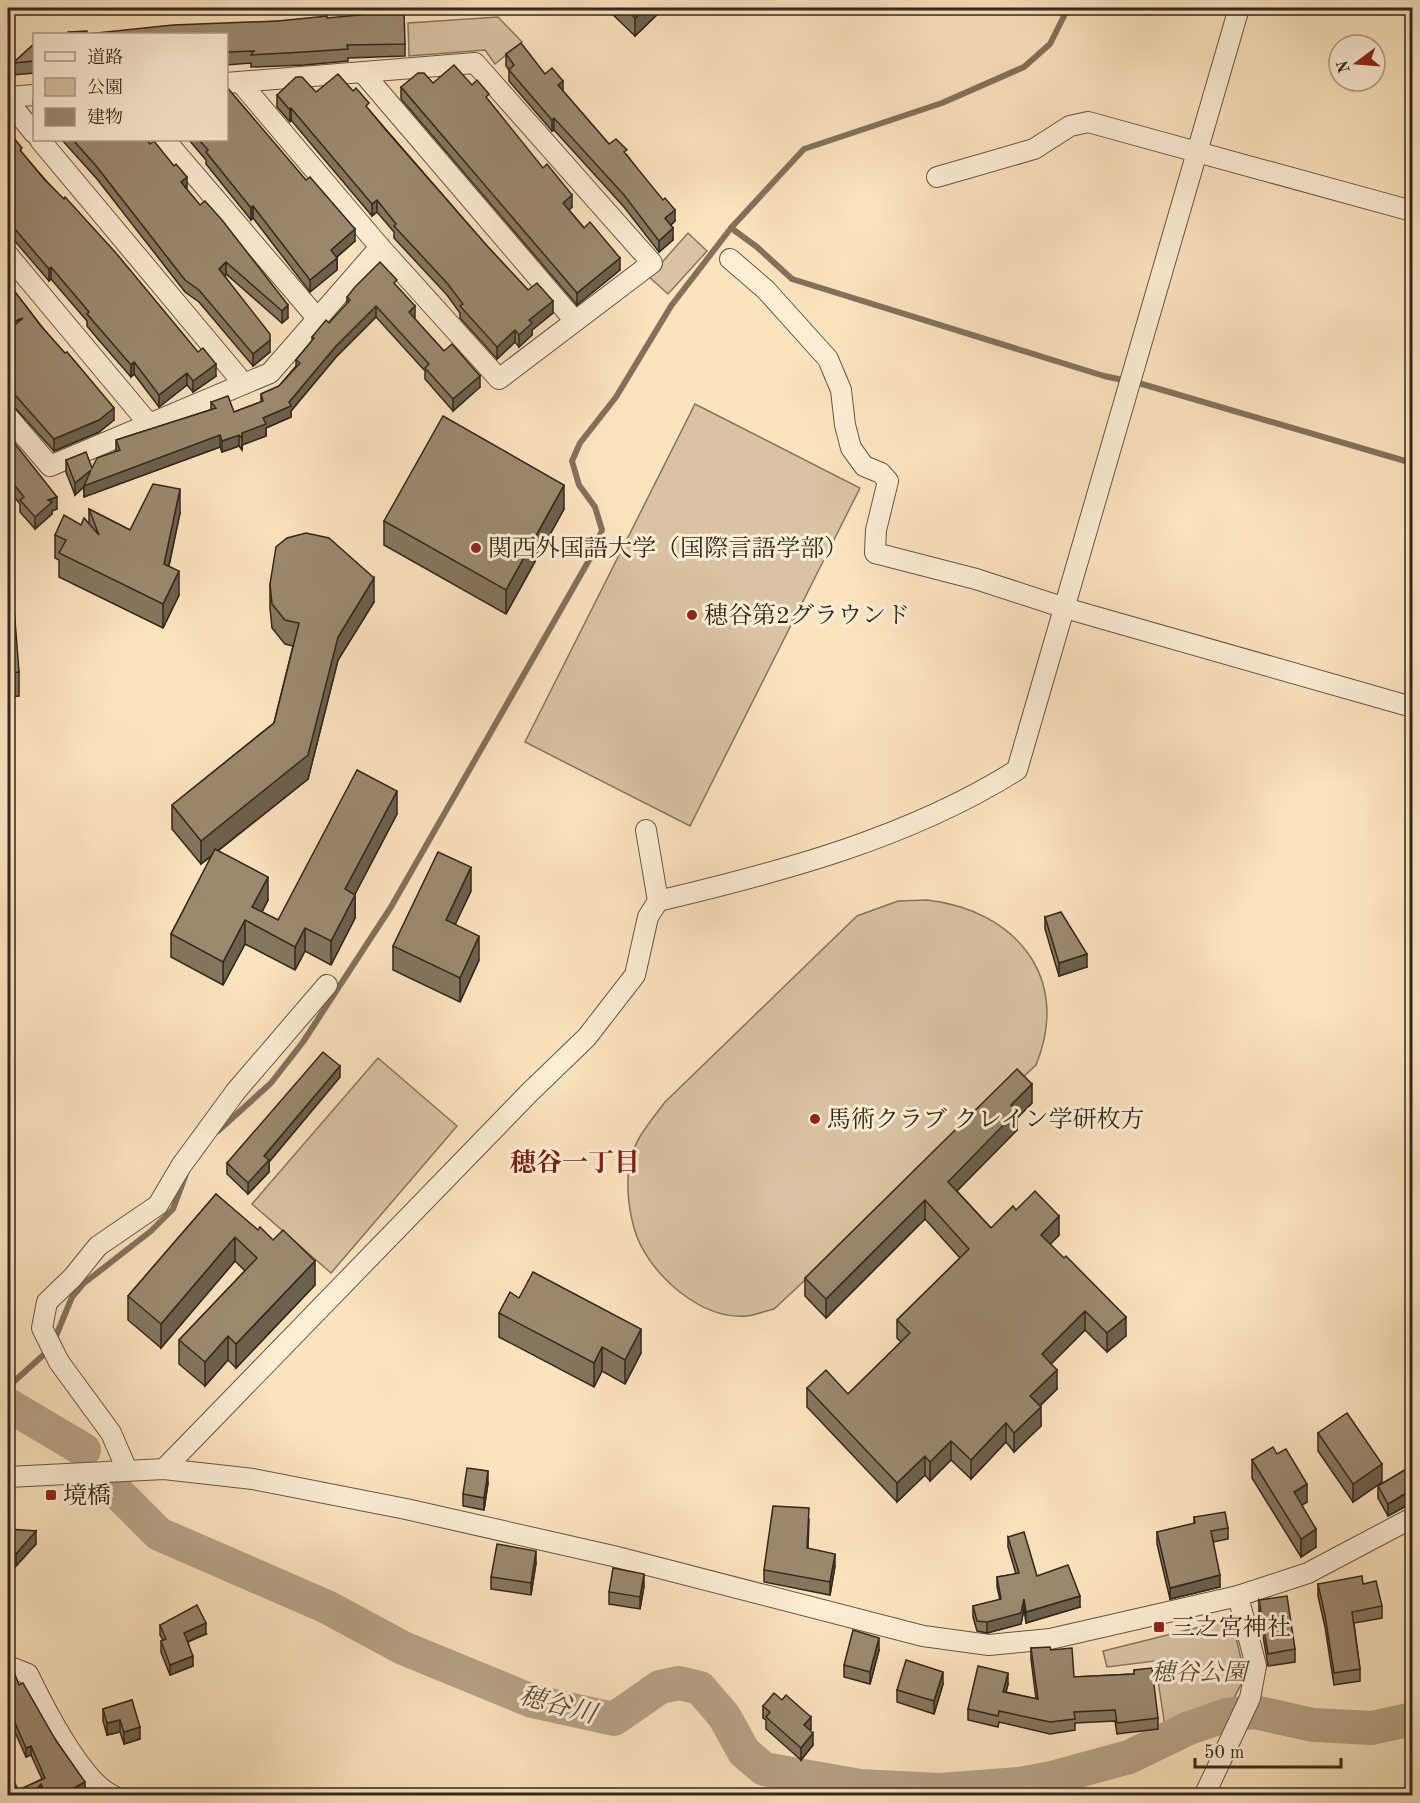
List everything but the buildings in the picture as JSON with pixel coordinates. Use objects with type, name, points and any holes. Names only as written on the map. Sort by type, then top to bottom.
[{"type":"street","points":[[164,1469],[530,1092],[587,1037],[634,975],[648,916],[658,901],[729,884],[862,844],[976,796],[1017,770],[1239,8]]},
{"type":"street","points":[[475,63],[652,263],[499,379],[233,82],[364,74],[475,63]]},
{"type":"street","points":[[364,74],[575,321]]},
{"type":"street","points":[[33,95],[8,99],[33,132]]},
{"type":"street","points":[[937,177],[1034,149],[1070,126],[1088,122],[1413,211]]},
{"type":"street","points":[[41,141],[244,384]]},
{"type":"street","points":[[166,141],[318,319]]},
{"type":"street","points":[[8,417],[50,465],[270,373],[380,247]]},
{"type":"street","points":[[8,255],[149,424]]},
{"type":"street","points":[[730,259],[766,290],[828,359],[841,390],[845,425],[851,448],[864,466],[881,473],[888,481],[876,530],[875,553],[976,579],[1065,608],[1413,708]]},
{"type":"street","points":[[646,830],[658,901]]},
{"type":"street","points":[[127,1470],[111,1432],[59,1362],[42,1328],[47,1302],[73,1277],[98,1246],[158,1205],[181,1166],[236,1091],[327,985]]},
{"type":"street","points":[[8,1477],[164,1469],[253,1479],[406,1509],[613,1556],[923,1636],[960,1643],[989,1644],[1050,1639],[1238,1596],[1308,1573],[1413,1518]]},
{"type":"street","points":[[1204,1796],[1250,1698],[1256,1666],[1238,1596]]},
{"type":"street","points":[[8,1666],[28,1674],[63,1739],[100,1785],[114,1796]]},
{"type":"green space","points":[[498,17],[522,42],[495,64],[485,50],[409,56],[408,23]]},
{"type":"green space","points":[[688,233],[707,251],[668,294],[649,277]]},
{"type":"green space","name":"穂谷第2グラウンド","points":[[695,404],[860,488],[690,826],[525,742]]},
{"type":"green space","name":"馬術クラブ クレイン学研枚方","points":[[927,900],[958,906],[986,918],[1010,933],[1028,953],[1041,977],[1047,1004],[1045,1033],[1036,1065],[774,1309],[747,1316],[730,1315],[713,1311],[697,1303],[667,1281],[655,1267],[644,1252],[634,1229],[628,1192],[629,1165],[639,1139],[665,1102],[857,916],[898,901]]},
{"type":"green space","points":[[378,1058],[457,1126],[331,1273],[252,1204]]},
{"type":"green space","name":"穂谷公園","points":[[1232,1619],[1245,1677],[1219,1726],[1166,1733],[1155,1661],[1107,1667],[1103,1651]]},
{"type":"waterway","points":[[218,1131],[271,1083],[303,1042],[391,907],[592,555],[602,530],[595,507],[579,485],[572,461],[580,443],[616,397],[671,306],[731,228],[804,149],[942,103],[1024,67],[1050,44],[1068,8]]},
{"type":"waterway","points":[[731,228],[757,247],[792,279],[1104,376],[1142,384],[1412,463]]},
{"type":"waterway","points":[[8,1387],[51,1348],[72,1297],[83,1284],[151,1231],[173,1209],[186,1174]]},
{"type":"waterway","name":"穂谷川","points":[[8,1405],[84,1450]]},
{"type":"waterway","name":"穂谷川","points":[[118,1493],[159,1534],[327,1607],[403,1648],[532,1701],[614,1719],[660,1687],[679,1683],[700,1688],[724,1716],[744,1752],[764,1769],[860,1786],[940,1790],[1020,1784],[1052,1778],[1129,1757],[1189,1728],[1227,1715],[1254,1712],[1313,1725],[1372,1728],[1412,1719]]},
{"type":"place","name":"関西外国語大学（国際言語学部）","points":[[476,548]]},
{"type":"place","name":"穂谷第2グラウンド","points":[[692,615]]},
{"type":"place","name":"馬術クラブ クレイン学研枚方","points":[[815,1119]]},
{"type":"place","name":"境橋","points":[[51,1495]]},
{"type":"place","name":"三之宮神社","points":[[1159,1627]]},
{"type":"district","name":"穂谷一丁目","points":[[575,1162]]}]
